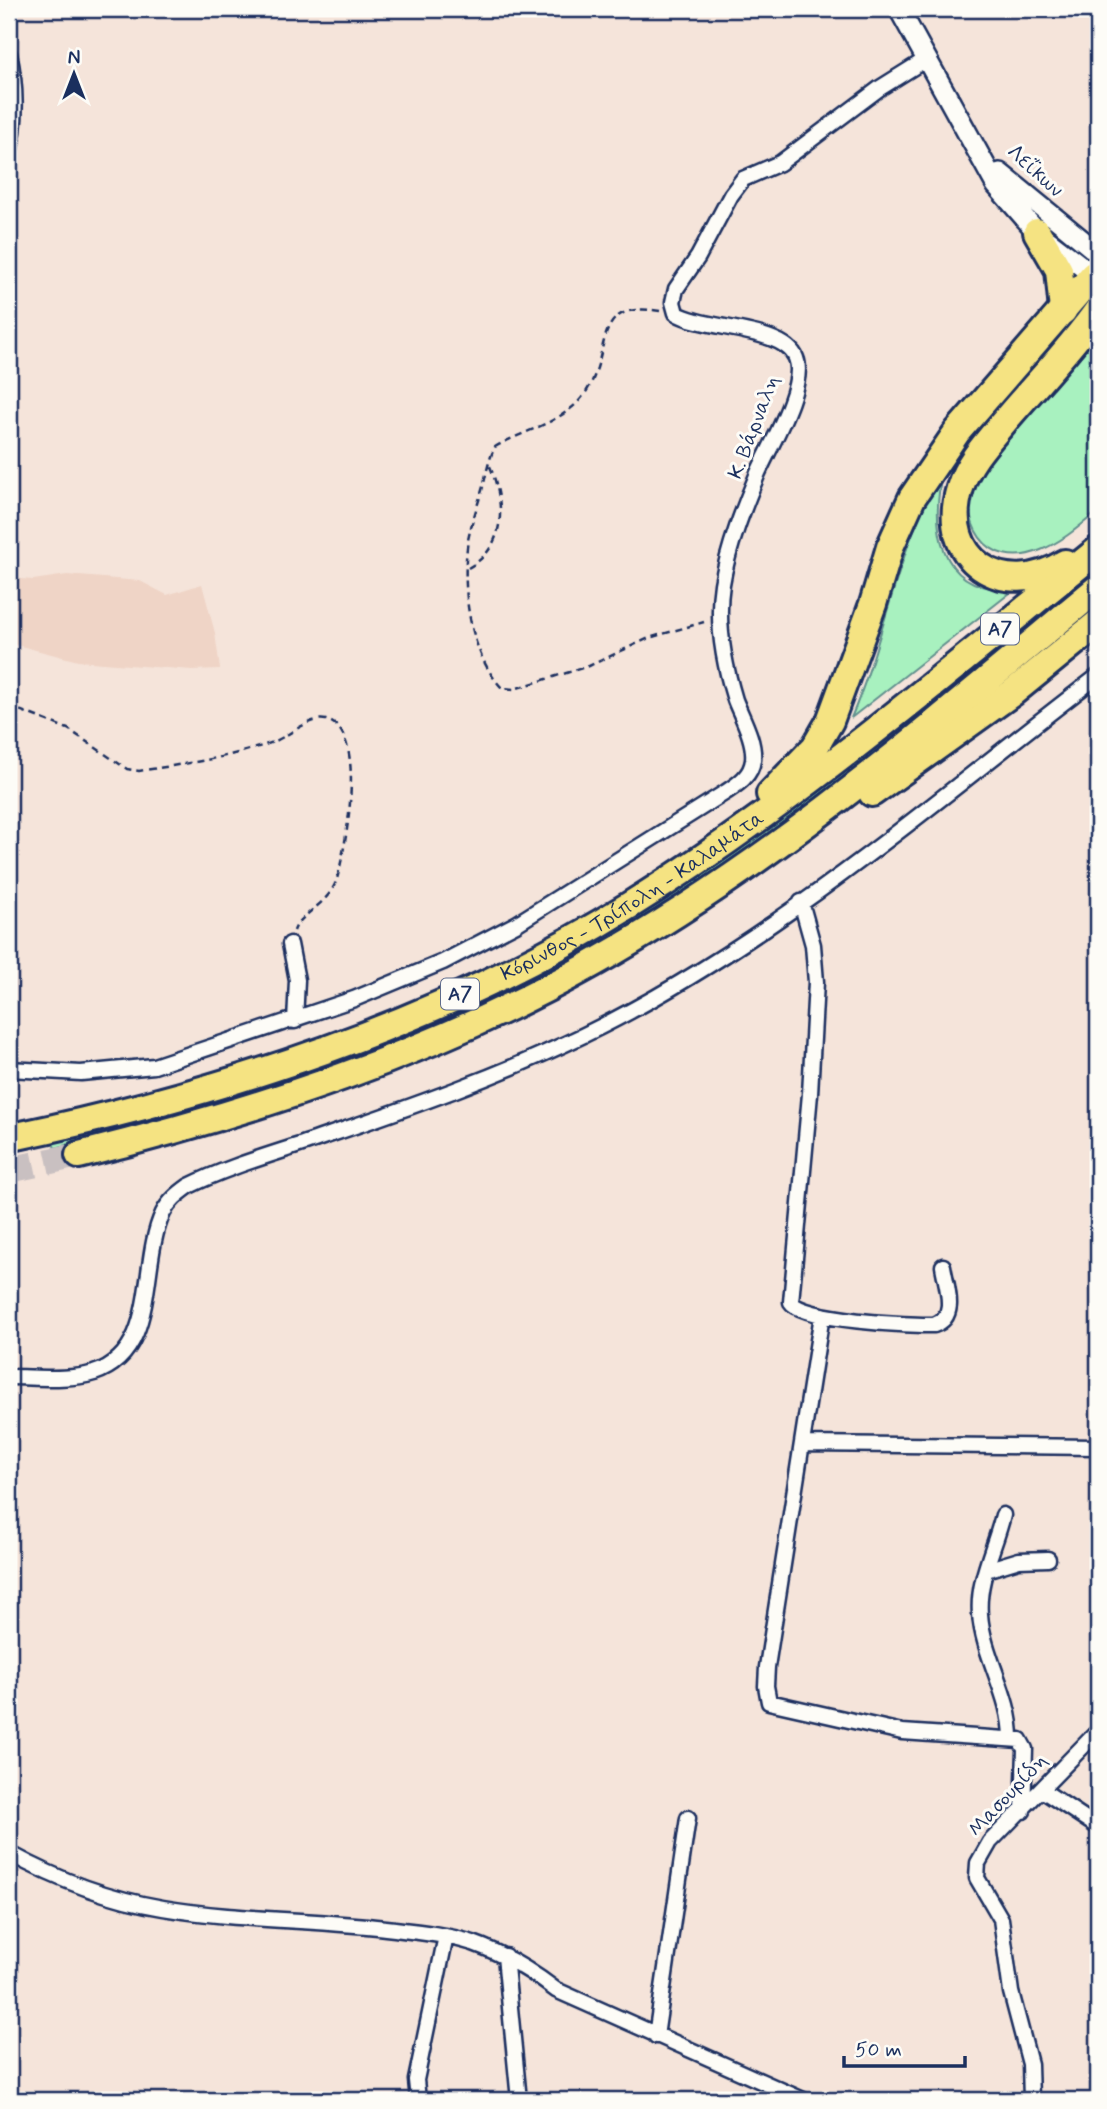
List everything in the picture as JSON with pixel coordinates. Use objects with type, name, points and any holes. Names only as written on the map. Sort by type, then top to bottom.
[{"type":"highway","points":[[1037,232],[1059,270],[1063,311]]},
{"type":"highway","points":[[629,906],[777,789],[815,747],[844,688],[901,517],[957,432],[1097,269]]},
{"type":"highway","points":[[1096,315],[980,451],[960,486],[957,513],[960,537],[967,552],[979,565],[1003,579],[1029,580],[1042,576],[1098,542]]},
{"type":"highway","name":"Κόρινθος - Τρίπολη - Καλαμάτα","points":[[17,1136],[168,1100],[327,1049],[478,986],[629,906],[785,800],[1098,550]]},
{"type":"highway","name":"Κόρινθος - Τρίπολη - Καλαμάτα","points":[[79,1155],[238,1113],[385,1060],[535,993],[647,931],[823,811],[1098,588]]},
{"type":"highway","points":[[647,931],[694,910],[811,835],[1012,694],[1098,624]]},
{"type":"street","name":"Λεΐκων","points":[[899,9],[996,185],[1037,232],[1097,269]]},
{"type":"street","points":[[9,54],[14,74],[9,152]]},
{"type":"street","points":[[676,313],[673,302],[676,289],[698,257],[731,195],[743,179],[780,163],[880,88],[928,58]]},
{"type":"street","name":"Λεΐκων","points":[[976,146],[1097,269]]},
{"type":"street","name":"Κ. Βάρναλη","points":[[295,1021],[416,975],[526,919],[738,784],[747,775],[753,759],[729,673],[720,616],[722,583],[758,474],[788,406],[797,379],[797,359],[787,345],[718,325],[689,321],[676,313]]},
{"type":"street","points":[[9,1377],[94,1373],[111,1365],[126,1350],[136,1335],[142,1314],[163,1213],[173,1198],[189,1186],[427,1101],[534,1058],[636,1008],[746,941],[801,902],[1098,676]]},
{"type":"street","points":[[801,902],[813,945],[816,982],[810,1094],[791,1302],[797,1309],[822,1315],[938,1324],[946,1318],[949,1310],[943,1266]]},
{"type":"street","points":[[9,1069],[81,1073],[142,1069],[174,1062],[295,1021],[297,980],[290,944]]},
{"type":"street","points":[[822,1315],[767,1667],[769,1702],[892,1730],[1020,1740],[1024,1746],[1023,1811]]},
{"type":"street","points":[[803,1444],[1098,1447]]},
{"type":"street","points":[[1003,1515],[981,1588],[980,1619],[1007,1709],[1011,1739]]},
{"type":"street","points":[[986,1570],[1019,1560],[1048,1559]]},
{"type":"street","name":"Μασουρίδη","points":[[1031,2100],[1030,2064],[1012,1993],[1001,1919],[981,1888],[977,1875],[978,1863],[987,1846],[1098,1731]]},
{"type":"street","points":[[1042,1790],[1098,1827]]},
{"type":"street","points":[[656,2036],[688,1818]]},
{"type":"street","points":[[9,1853],[68,1881],[145,1905],[446,1936],[505,1956],[556,1990],[803,2100]]},
{"type":"street","points":[[418,2100],[416,2080],[446,1936]]},
{"type":"street","points":[[505,1956],[519,2100]]},
{"type":"path","points":[[676,313],[627,309],[614,318],[584,395],[567,411],[545,424],[495,447],[488,461],[468,544],[469,623],[474,642],[493,678],[502,688],[513,689],[589,666],[649,638],[720,616]]},
{"type":"path","points":[[468,568],[480,561],[491,547],[500,526],[501,503],[488,461]]},
{"type":"path","points":[[9,706],[68,729],[127,769],[139,771],[239,753],[276,741],[311,721],[326,720],[334,724],[349,745],[352,763],[344,851],[336,883],[317,909],[295,926],[290,944]]},
{"type":"shaded area","points":[[67,575],[140,581],[167,595],[202,584],[215,633],[220,669],[192,670],[78,661],[9,643],[9,578],[33,580]]},
{"type":"green space","points":[[1098,328],[1098,511],[1064,538],[1041,550],[1022,555],[1005,554],[991,548],[980,537],[973,523],[970,507],[971,489],[977,470]]},
{"type":"green space","points":[[943,470],[938,524],[948,558],[958,572],[972,582],[991,588],[1024,582],[851,718],[874,656],[914,529]]},
{"type":"green space","points":[[1098,562],[1098,572],[915,724],[752,849],[640,922],[537,980],[380,1049],[289,1084],[55,1148],[52,1140],[534,972]]},
{"type":"tunnel","points":[[9,1170],[79,1155]]}]
